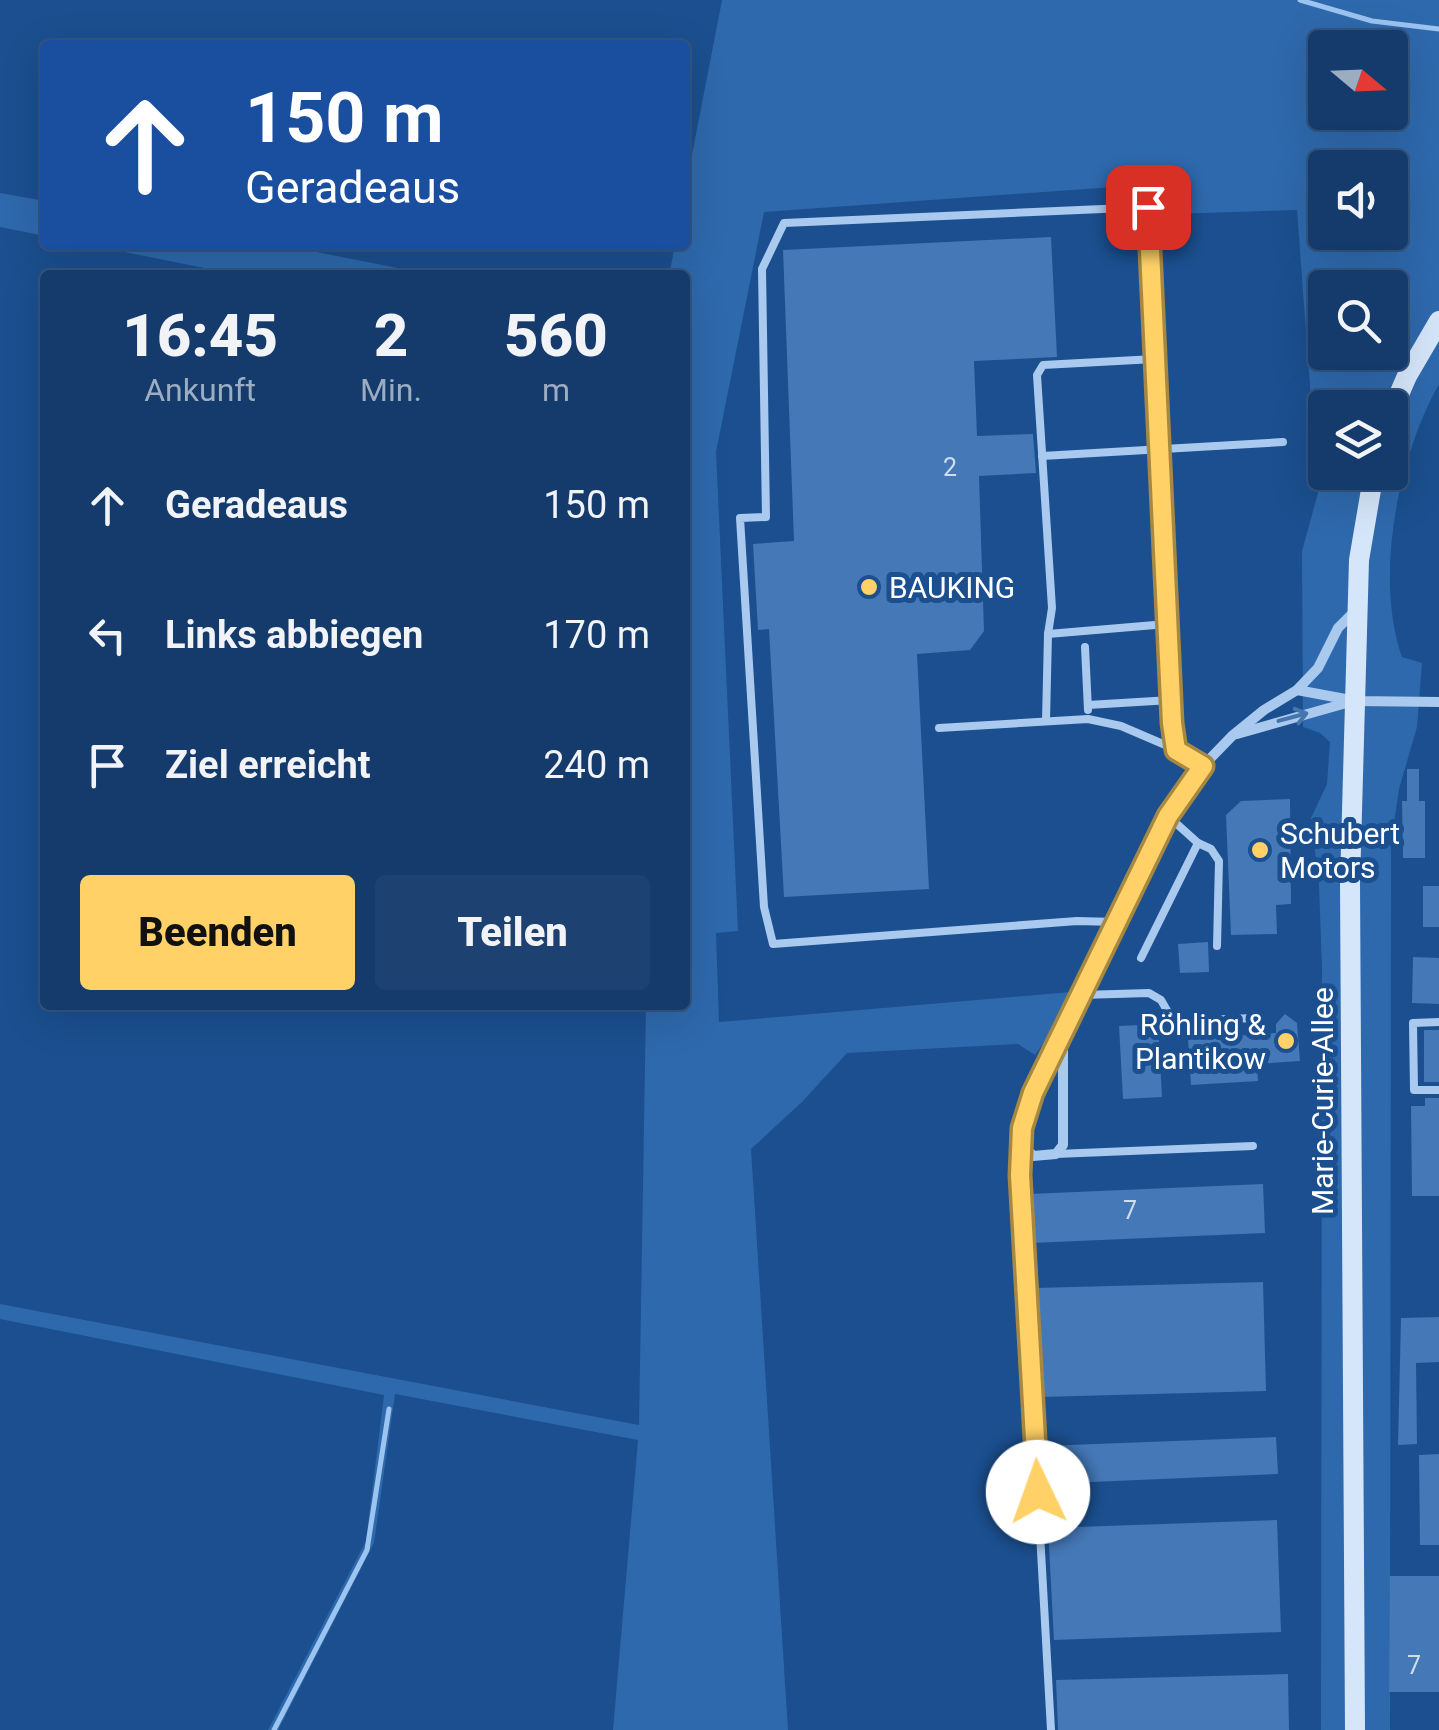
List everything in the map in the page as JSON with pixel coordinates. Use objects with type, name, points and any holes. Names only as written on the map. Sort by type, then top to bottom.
[{"type":"main road","points":[[1402,390],[1439,322]]},
{"type":"main road","name":"Marie-Curie-Allee","points":[[1355,1730],[1350,883],[1359,560],[1371,490]]},
{"type":"street","points":[[1063,1034],[1063,1145],[1056,1154],[1034,1156],[1026,1149],[1022,1128],[1033,1093],[1168,816],[1203,766],[1232,736],[1297,690],[1318,668],[1338,628],[1357,608]]},
{"type":"street","points":[[1297,690],[1356,701],[1439,702]]},
{"type":"street","points":[[1232,736],[1356,701]]},
{"type":"lane","points":[[1116,922],[774,944],[764,907],[740,518],[766,517],[762,269],[784,223],[1148,207],[1176,750]]},
{"type":"lane","points":[[1046,721],[1052,608],[1037,375],[1043,365],[1155,359]]},
{"type":"lane","points":[[1042,456],[1283,442]]},
{"type":"lane","points":[[1048,634],[1168,624]]},
{"type":"lane","points":[[1085,647],[1088,719]]},
{"type":"lane","points":[[1088,705],[1172,700]]},
{"type":"lane","points":[[939,728],[1088,719],[1122,726],[1203,766]]},
{"type":"lane","points":[[1168,816],[1198,843],[1211,849],[1219,861],[1216,946]]},
{"type":"lane","points":[[1141,958],[1198,843]]},
{"type":"lane","points":[[1082,994],[1149,993],[1161,1000],[1172,1021],[1256,1018]]},
{"type":"lane","points":[[1439,1022],[1414,1022],[1414,1090],[1439,1090]]},
{"type":"lane","points":[[1022,1128],[1020,1175],[1051,1730]]},
{"type":"lane","points":[[1056,1154],[1253,1146]]},
{"type":"shaded area","points":[[722,0],[1439,0],[1439,384],[1408,460],[1408,390],[1310,390],[1309,370],[1408,370],[1408,270],[1308,270],[1308,358],[1297,210],[1172,214],[1169,183],[764,212],[716,452],[738,931],[716,933],[719,1022],[1071,992],[1056,1027],[1035,1055],[1018,1044],[847,1053],[751,1149],[788,1730],[613,1730],[638,1440],[395,1394],[374,1543],[278,1730],[268,1730],[366,1541],[384,1395],[0,1319],[0,1304],[639,1425],[646,1010],[690,1010],[690,270],[670,270],[674,250],[690,250],[690,165]]},
{"type":"shaded area","points":[[0,193],[40,200],[40,235],[0,227]]},
{"type":"shaded area","points":[[115,250],[306,250],[408,270],[214,270]]},
{"type":"shaded area","points":[[1318,490],[1400,490],[1391,555],[1394,625],[1402,657],[1422,663],[1417,727],[1399,789],[1391,844],[1390,1730],[1321,1730],[1322,969],[1319,885],[1311,818],[1327,784],[1330,742],[1320,733],[1303,727],[1302,551]]},
{"type":"building","name":"BAUKING","points":[[1051,237],[1057,357],[974,361],[977,436],[1033,434],[1036,473],[979,476],[984,631],[970,650],[917,654],[929,889],[784,897],[769,629],[758,630],[753,544],[794,541],[783,250]]},
{"type":"building","points":[[1407,769],[1419,769],[1419,801],[1425,801],[1425,858],[1403,858],[1402,801],[1407,801]]},
{"type":"building","name":"Schubert Motors","points":[[1290,799],[1291,904],[1276,905],[1277,934],[1231,935],[1226,815],[1241,801]]},
{"type":"building","points":[[1423,886],[1439,886],[1439,927],[1423,927]]},
{"type":"building","points":[[1208,942],[1209,972],[1180,973],[1178,944]]},
{"type":"building","points":[[1413,957],[1439,958],[1439,1004],[1412,1003]]},
{"type":"building","points":[[1285,1014],[1297,1023],[1300,1061],[1257,1064],[1258,1081],[1191,1085],[1188,1039],[1276,1033],[1276,1024]]},
{"type":"building","points":[[1158,1024],[1162,1097],[1123,1099],[1119,1026]]},
{"type":"building","points":[[1424,1030],[1439,1030],[1439,1082],[1424,1082]]},
{"type":"building","points":[[1425,1098],[1439,1098],[1439,1196],[1412,1196],[1411,1106],[1425,1106]]},
{"type":"building","points":[[1263,1184],[1265,1233],[1031,1243],[1029,1194]]},
{"type":"building","points":[[1263,1282],[1266,1391],[1040,1397],[1035,1288]]},
{"type":"building","points":[[1439,1317],[1439,1362],[1416,1363],[1417,1444],[1398,1445],[1401,1318]]},
{"type":"building","points":[[1276,1437],[1278,1474],[1045,1484],[1043,1446]]},
{"type":"building","points":[[1439,1454],[1439,1545],[1420,1545],[1419,1455]]},
{"type":"building","points":[[1277,1520],[1281,1632],[1054,1640],[1048,1528]]},
{"type":"building","points":[[1390,1576],[1439,1576],[1439,1692],[1389,1692]]},
{"type":"building","points":[[1288,1674],[1289,1730],[1058,1730],[1056,1680]]},
{"type":"waterway","points":[[1300,0],[1372,21],[1439,29]]},
{"type":"waterway","points":[[274,1730],[367,1550],[389,1409]]},
{"type":"place","name":"BAUKING","points":[[869,587]]},
{"type":"place","name":"Schubert Motors","points":[[1260,850]]},
{"type":"place","name":"Röhling & Plantikow","points":[[1286,1041]]},
{"type":"route","points":[[1038,1492],[1020,1175],[1022,1128],[1033,1093],[1168,816],[1203,766],[1176,750],[1172,723],[1148,207]]}]
